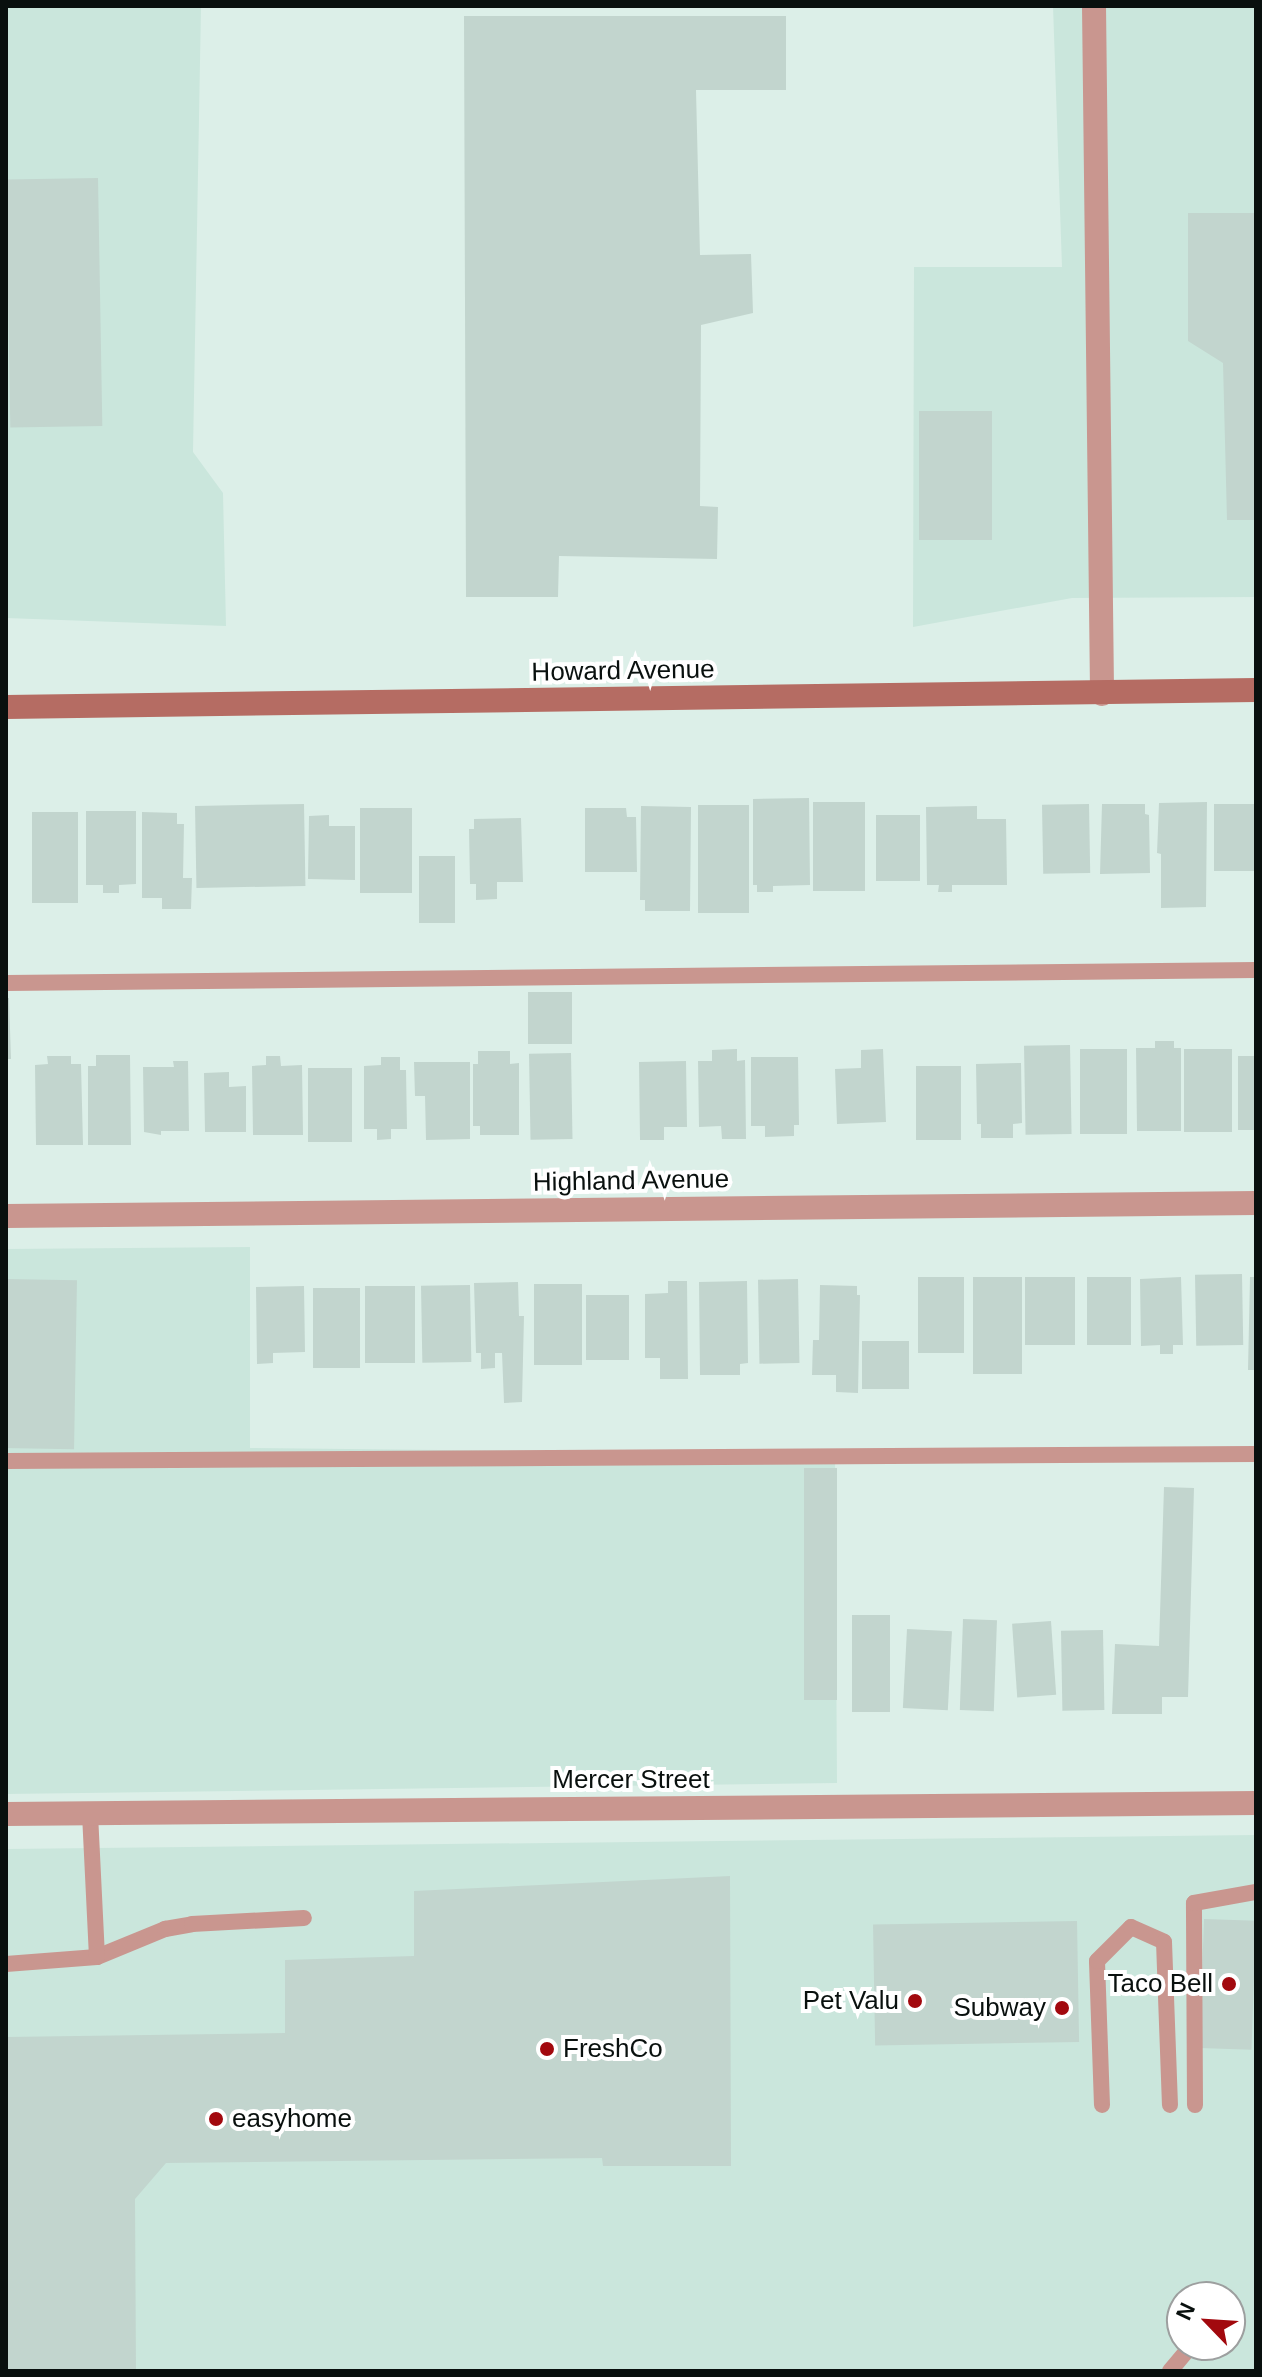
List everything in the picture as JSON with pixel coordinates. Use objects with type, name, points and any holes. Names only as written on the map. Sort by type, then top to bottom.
[{"type":"main road","name":"Howard Avenue","points":[[6,707],[1251,692]]},
{"type":"street","points":[[1094,6],[1102,694]]},
{"type":"street","name":"Highland Avenue","points":[[6,1216],[1256,1203]]},
{"type":"street","name":"Mercer Street","points":[[6,1814],[1256,1803]]},
{"type":"lane","points":[[6,983],[1256,970]]},
{"type":"lane","points":[[6,1461],[1256,1454]]},
{"type":"lane","points":[[90,1813],[97,1957]]},
{"type":"lane","points":[[1195,2105],[1194,1903],[1256,1892]]},
{"type":"lane","points":[[6,1964],[97,1957],[165,1929],[192,1924],[304,1918]]},
{"type":"lane","points":[[1102,2105],[1097,1961],[1131,1927],[1164,1942],[1170,2105]]},
{"type":"shaded area","points":[[6,6],[201,6],[193,452],[223,493],[226,626],[6,618]]},
{"type":"shaded area","points":[[1053,6],[1256,6],[1256,597],[1072,598],[913,627],[914,267],[1062,267]]},
{"type":"shaded area","points":[[250,1247],[250,1448],[835,1454],[837,1783],[6,1794],[6,1249]]},
{"type":"shaded area","points":[[1256,1835],[1256,2371],[6,2371],[6,1849]]},
{"type":"building","points":[[464,16],[786,16],[786,90],[696,90],[700,255],[751,254],[753,313],[701,325],[700,506],[718,507],[717,559],[559,556],[558,597],[466,597]]},
{"type":"building","points":[[98,178],[102,426],[10,428],[6,180]]},
{"type":"building","points":[[1188,213],[1256,213],[1256,520],[1227,520],[1223,363],[1188,341]]},
{"type":"building","points":[[919,411],[992,411],[992,540],[919,540]]},
{"type":"building","points":[[809,798],[810,885],[773,886],[773,892],[757,892],[757,885],[753,885],[753,799]]},
{"type":"building","points":[[813,802],[865,802],[865,891],[813,891]]},
{"type":"building","points":[[1207,802],[1206,907],[1161,908],[1161,854],[1157,853],[1159,803]]},
{"type":"building","points":[[304,804],[305,886],[196,888],[195,806]]},
{"type":"building","points":[[1089,804],[1090,873],[1043,874],[1042,805]]},
{"type":"building","points":[[1102,804],[1145,804],[1145,814],[1149,815],[1150,873],[1100,874]]},
{"type":"building","points":[[1214,804],[1256,804],[1256,871],[1214,871]]},
{"type":"building","points":[[698,805],[749,805],[749,913],[698,913]]},
{"type":"building","points":[[641,806],[691,807],[690,911],[645,911],[645,900],[640,900]]},
{"type":"building","points":[[977,806],[977,819],[1006,819],[1007,885],[952,885],[952,892],[938,892],[939,885],[927,885],[926,807]]},
{"type":"building","points":[[360,808],[412,808],[412,893],[360,893]]},
{"type":"building","points":[[585,808],[626,808],[627,817],[636,817],[637,872],[585,872]]},
{"type":"building","points":[[86,811],[136,811],[136,884],[119,885],[119,893],[103,893],[103,885],[86,885]]},
{"type":"building","points":[[32,812],[78,812],[78,903],[32,903]]},
{"type":"building","points":[[142,812],[177,813],[177,824],[184,824],[183,878],[192,878],[191,909],[162,909],[162,898],[142,898]]},
{"type":"building","points":[[329,815],[329,826],[355,826],[355,880],[308,879],[309,816]]},
{"type":"building","points":[[876,815],[920,815],[920,881],[876,881]]},
{"type":"building","points":[[521,818],[523,882],[497,882],[497,899],[476,900],[476,884],[470,884],[469,829],[474,829],[474,819]]},
{"type":"building","points":[[419,856],[455,856],[455,923],[419,923]]},
{"type":"building","points":[[528,992],[572,992],[572,1044],[528,1044]]},
{"type":"building","points":[[6,998],[9,998],[11,1059],[6,1059]]},
{"type":"building","points":[[1155,1041],[1174,1041],[1174,1048],[1181,1048],[1181,1131],[1137,1131],[1136,1048],[1155,1048]]},
{"type":"building","points":[[1070,1045],[1072,1134],[1026,1135],[1024,1046]]},
{"type":"building","points":[[737,1049],[737,1061],[745,1060],[746,1139],[722,1139],[721,1126],[699,1127],[698,1061],[712,1061],[712,1050]]},
{"type":"building","points":[[883,1049],[886,1122],[837,1124],[835,1069],[861,1068],[861,1050]]},
{"type":"building","points":[[1080,1049],[1127,1049],[1127,1134],[1080,1134]]},
{"type":"building","points":[[1184,1049],[1232,1049],[1232,1132],[1184,1132]]},
{"type":"building","points":[[478,1051],[510,1051],[510,1064],[519,1063],[519,1135],[480,1135],[480,1126],[473,1126],[473,1064],[478,1064]]},
{"type":"building","points":[[571,1053],[573,1139],[531,1140],[529,1054]]},
{"type":"building","points":[[96,1055],[130,1055],[131,1145],[88,1145],[88,1066],[96,1066]]},
{"type":"building","points":[[47,1056],[71,1056],[71,1064],[81,1064],[83,1145],[36,1145],[35,1065],[48,1064]]},
{"type":"building","points":[[266,1056],[280,1056],[281,1066],[302,1065],[303,1135],[253,1135],[252,1066],[266,1065]]},
{"type":"building","points":[[1238,1056],[1256,1056],[1256,1130],[1238,1130]]},
{"type":"building","points":[[381,1057],[400,1057],[400,1070],[406,1070],[407,1129],[391,1129],[391,1139],[377,1140],[377,1129],[364,1129],[364,1066],[381,1065]]},
{"type":"building","points":[[751,1057],[798,1057],[799,1125],[794,1125],[794,1136],[765,1137],[765,1126],[751,1126]]},
{"type":"building","points":[[173,1061],[188,1061],[189,1131],[161,1131],[161,1135],[144,1132],[143,1067],[174,1067]]},
{"type":"building","points":[[686,1061],[687,1127],[664,1127],[664,1140],[640,1140],[639,1062]]},
{"type":"building","points":[[414,1062],[470,1062],[470,1139],[426,1140],[425,1096],[415,1096]]},
{"type":"building","points":[[1021,1063],[1022,1123],[1013,1124],[1013,1138],[981,1138],[981,1124],[977,1124],[976,1064]]},
{"type":"building","points":[[916,1066],[961,1066],[961,1140],[916,1140]]},
{"type":"building","points":[[308,1068],[352,1068],[352,1142],[308,1142]]},
{"type":"building","points":[[229,1072],[229,1087],[246,1086],[246,1132],[205,1132],[204,1073]]},
{"type":"building","points":[[1242,1274],[1243,1345],[1196,1346],[1195,1275]]},
{"type":"building","points":[[918,1277],[964,1277],[964,1353],[918,1353]]},
{"type":"building","points":[[973,1277],[1022,1277],[1022,1374],[973,1374]]},
{"type":"building","points":[[1025,1277],[1075,1277],[1075,1345],[1025,1345]]},
{"type":"building","points":[[1087,1277],[1131,1277],[1131,1345],[1087,1345]]},
{"type":"building","points":[[1181,1277],[1183,1345],[1173,1345],[1173,1354],[1160,1354],[1160,1345],[1141,1346],[1140,1279]]},
{"type":"building","points":[[1250,1277],[1256,1277],[1256,1370],[1248,1370]]},
{"type":"building","points":[[6,1279],[77,1280],[74,1449],[6,1448]]},
{"type":"building","points":[[798,1279],[799,1363],[759,1364],[758,1280]]},
{"type":"building","points":[[668,1281],[687,1281],[688,1379],[660,1379],[660,1358],[645,1358],[645,1294],[668,1293]]},
{"type":"building","points":[[747,1281],[748,1363],[740,1364],[740,1375],[700,1375],[699,1282]]},
{"type":"building","points":[[518,1282],[519,1316],[524,1316],[522,1402],[504,1403],[502,1353],[495,1353],[495,1368],[481,1369],[481,1353],[476,1353],[474,1283]]},
{"type":"building","points":[[534,1284],[582,1284],[582,1365],[534,1365]]},
{"type":"building","points":[[470,1285],[471,1362],[422,1363],[421,1286]]},
{"type":"building","points":[[820,1285],[857,1286],[857,1295],[860,1295],[858,1393],[836,1392],[836,1375],[812,1375],[813,1340],[819,1340]]},
{"type":"building","points":[[304,1286],[305,1352],[273,1353],[273,1363],[257,1364],[256,1287]]},
{"type":"building","points":[[365,1286],[415,1286],[415,1363],[365,1363]]},
{"type":"building","points":[[313,1288],[360,1288],[360,1368],[313,1368]]},
{"type":"building","points":[[586,1295],[629,1295],[629,1360],[586,1360]]},
{"type":"building","points":[[862,1341],[909,1341],[909,1389],[862,1389]]},
{"type":"building","points":[[804,1468],[837,1468],[837,1700],[804,1700]]},
{"type":"building","points":[[1164,1487],[1194,1488],[1188,1697],[1162,1697],[1162,1714],[1112,1714],[1115,1644],[1159,1646]]},
{"type":"building","points":[[852,1615],[890,1615],[890,1712],[852,1712]]},
{"type":"building","points":[[963,1619],[997,1620],[994,1711],[960,1710]]},
{"type":"building","points":[[1051,1621],[1056,1695],[1017,1698],[1012,1624]]},
{"type":"building","points":[[907,1629],[952,1631],[948,1710],[903,1708]]},
{"type":"building","points":[[1103,1630],[1104,1710],[1062,1711],[1061,1631]]},
{"type":"building","points":[[730,1876],[731,2166],[603,2166],[602,2158],[166,2163],[135,2199],[136,2371],[6,2371],[6,2037],[285,2033],[285,1960],[414,1956],[414,1891]]},
{"type":"building","name":"Taco Bell","points":[[1204,1919],[1256,1921],[1251,2050],[1199,2048]]},
{"type":"building","points":[[1077,1921],[1079,2042],[875,2046],[873,1925]]},
{"type":"place","name":"Taco Bell","points":[[1229,1984]]},
{"type":"place","name":"Pet Valu","points":[[915,2001]]},
{"type":"place","name":"Subway","points":[[1062,2008]]},
{"type":"place","name":"FreshCo","points":[[547,2049]]},
{"type":"place","name":"easyhome","points":[[216,2119]]}]
